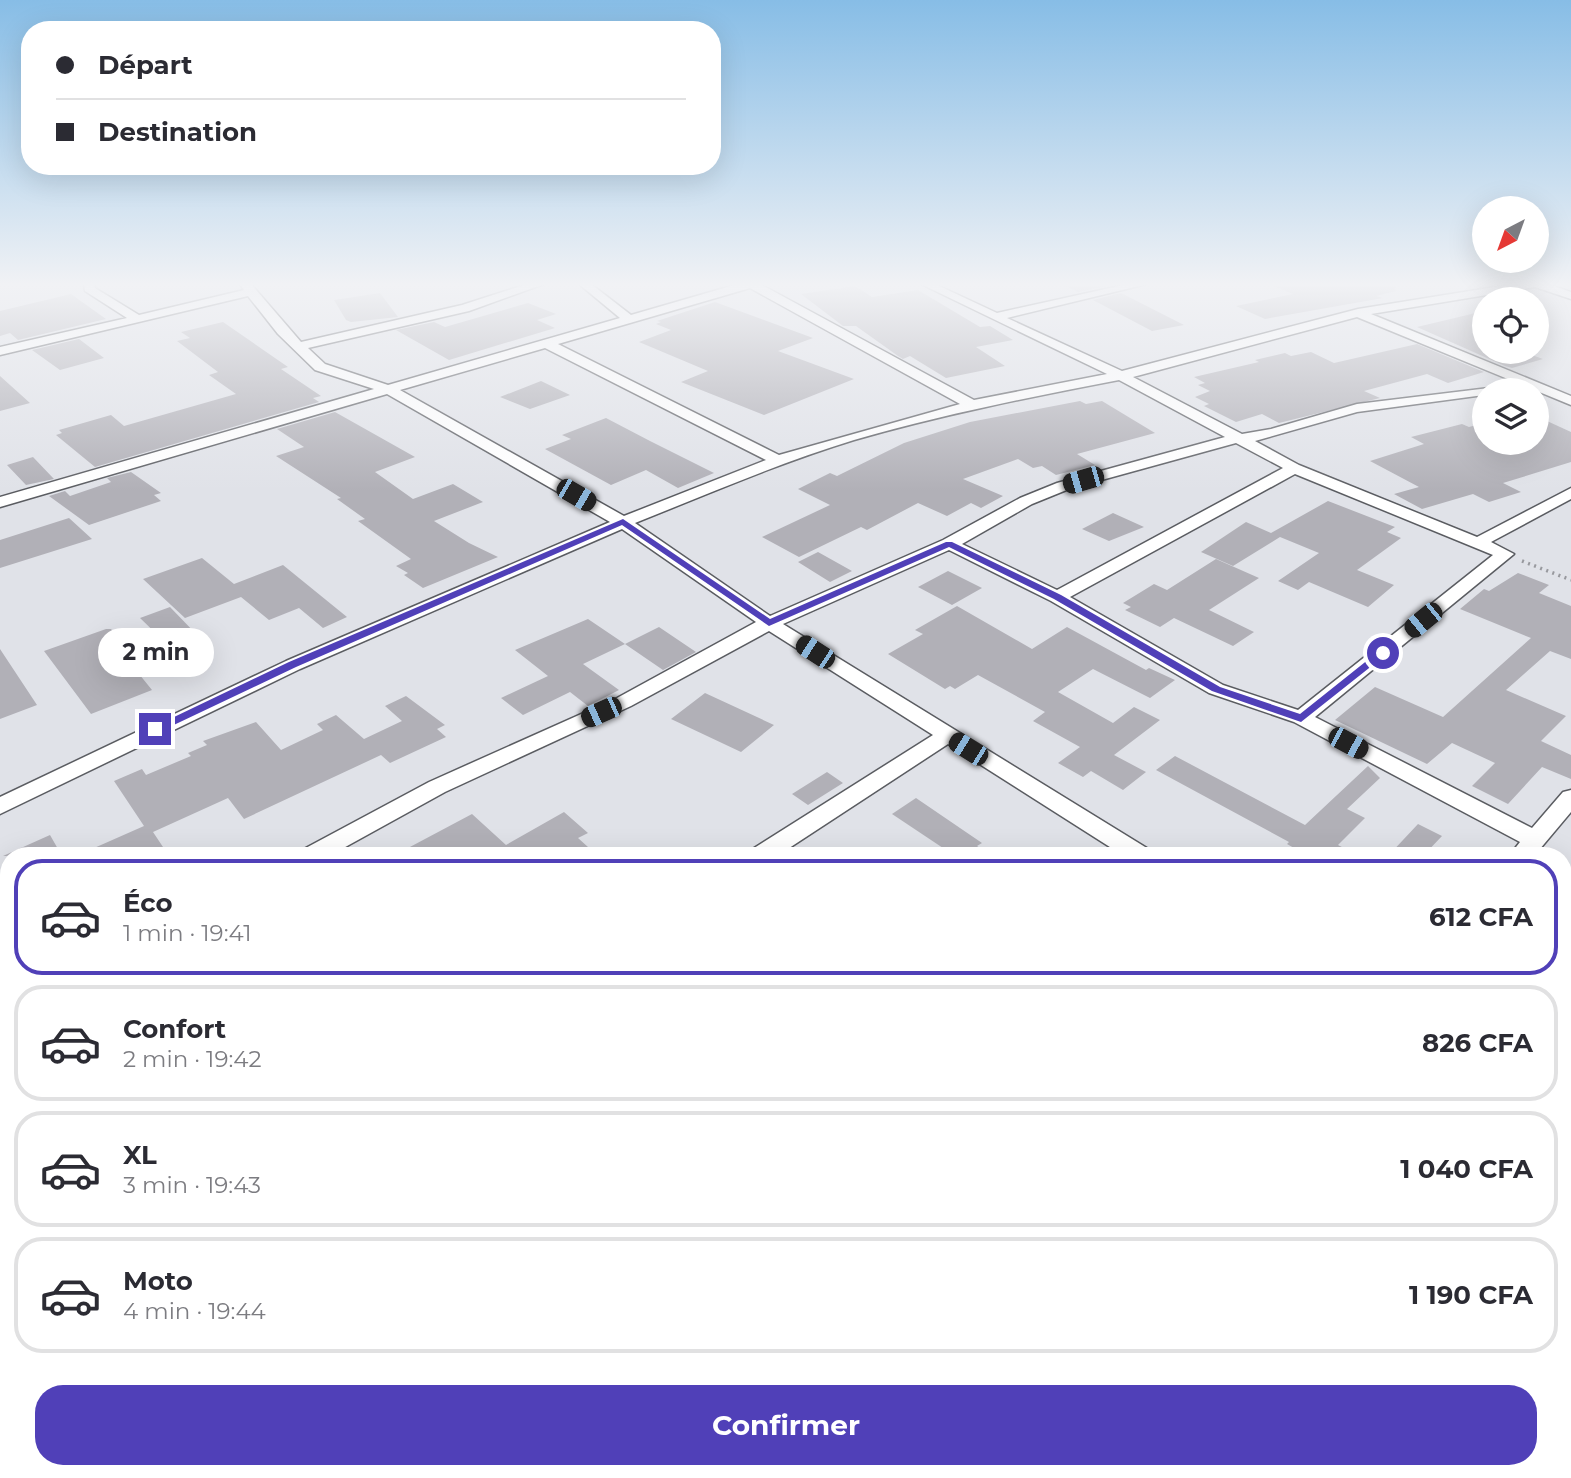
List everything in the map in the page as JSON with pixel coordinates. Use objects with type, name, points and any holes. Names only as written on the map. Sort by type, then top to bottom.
[{"type":"street","points":[[305,353],[320,367],[390,390],[623,522],[769,623],[1127,847]]},
{"type":"street","points":[[0,502],[513,353]]},
{"type":"street","points":[[566,353],[778,460]]},
{"type":"street","points":[[878,353],[972,404]]},
{"type":"street","points":[[1075,353],[1294,468],[1505,554],[1301,719]]},
{"type":"street","points":[[0,806],[293,665],[623,522],[778,460],[850,437],[972,404],[1157,368],[1212,353]]},
{"type":"street","points":[[1455,353],[1516,378]]},
{"type":"street","points":[[327,847],[437,787],[624,702],[769,623],[949,544],[1026,501],[1063,486],[1235,439],[1256,438],[1291,429],[1338,412],[1472,392]]},
{"type":"street","points":[[1549,392],[1571,401]]},
{"type":"street","points":[[1057,597],[1294,468]]},
{"type":"street","points":[[1478,543],[1571,493]]},
{"type":"street","points":[[949,544],[1057,597],[1216,689],[1301,719],[1526,847]]},
{"type":"street","points":[[773,847],[947,735]]},
{"type":"street","points":[[1529,847],[1571,797]]},
{"type":"path","points":[[1505,554],[1571,580]]},
{"type":"building","points":[[36,353],[97,353],[104,358],[60,370]]},
{"type":"building","points":[[193,353],[268,353],[288,367],[281,369],[321,396],[313,398],[319,402],[95,467],[56,435],[62,433],[59,430],[111,415],[124,426],[236,394],[209,375],[218,372]]},
{"type":"building","points":[[437,353],[472,353],[449,360]]},
{"type":"building","points":[[665,353],[783,353],[854,379],[764,415],[681,382],[708,371]]},
{"type":"building","points":[[894,353],[985,353],[1005,366],[946,378],[910,356],[903,359]]},
{"type":"building","points":[[1285,353],[1291,356],[1313,353],[1334,363],[1378,353],[1438,353],[1484,372],[1448,383],[1427,374],[1364,391],[1380,398],[1279,423],[1262,414],[1236,422],[1204,406],[1209,404],[1195,397],[1210,391],[1198,385],[1205,383],[1194,377],[1259,362],[1255,360]]},
{"type":"building","points":[[1500,364],[1526,364],[1512,368]]},
{"type":"building","points":[[0,376],[30,403],[0,411]]},
{"type":"building","points":[[541,381],[570,395],[530,409],[500,397]]},
{"type":"building","points":[[1080,401],[1086,404],[1102,401],[1155,433],[1077,454],[1095,465],[1056,475],[1042,466],[1033,468],[1018,459],[963,479],[1003,496],[981,508],[971,503],[947,516],[918,503],[867,530],[861,527],[799,557],[762,537],[830,505],[798,489],[830,473],[837,476],[904,443],[970,422]]},
{"type":"building","points":[[335,412],[415,457],[375,472],[413,499],[453,484],[483,502],[434,521],[498,557],[423,588],[404,575],[408,573],[396,566],[411,559],[358,521],[365,519],[337,499],[341,498],[276,456],[304,447],[277,429]]},
{"type":"building","points":[[606,418],[714,473],[678,488],[646,470],[611,485],[545,449],[571,439],[562,435]]},
{"type":"building","points":[[1549,422],[1571,432],[1571,462],[1503,483],[1521,492],[1489,502],[1473,494],[1422,509],[1394,494],[1419,487],[1370,461],[1424,444],[1411,437],[1462,424],[1472,426],[1472,455],[1549,455]]},
{"type":"building","points":[[33,457],[54,479],[26,485],[7,465]]},
{"type":"building","points":[[131,472],[161,493],[154,495],[161,501],[89,525],[49,496],[65,491],[70,496],[111,482],[107,478]]},
{"type":"building","points":[[1328,501],[1395,527],[1387,532],[1401,538],[1357,570],[1394,585],[1368,607],[1309,582],[1298,590],[1278,581],[1319,553],[1280,537],[1233,566],[1201,552],[1246,522],[1271,533]]},
{"type":"building","points":[[1113,513],[1144,527],[1109,541],[1082,529]]},
{"type":"building","points":[[69,518],[92,539],[0,568],[0,540]]},
{"type":"building","points":[[818,552],[852,571],[830,582],[798,562]]},
{"type":"building","points":[[202,558],[234,584],[283,565],[347,617],[323,628],[299,608],[269,620],[241,597],[185,618],[143,579]]},
{"type":"building","points":[[1216,559],[1259,578],[1209,610],[1254,632],[1233,646],[1174,618],[1160,627],[1125,610],[1131,607],[1123,603],[1154,584],[1167,590]]},
{"type":"building","points":[[948,571],[982,588],[952,605],[918,587]]},
{"type":"building","points":[[1518,573],[1549,585],[1539,593],[1571,606],[1571,659],[1550,651],[1506,690],[1566,716],[1541,741],[1571,755],[1571,779],[1542,767],[1508,804],[1472,786],[1495,763],[1452,743],[1427,764],[1335,720],[1375,687],[1443,717],[1531,638],[1460,609],[1484,589],[1489,591]]},
{"type":"building","points":[[957,606],[1032,649],[1067,627],[1146,670],[1149,668],[1175,680],[1150,698],[1093,669],[1058,692],[1113,723],[1134,707],[1160,720],[1114,755],[1146,772],[1123,790],[1091,771],[1083,777],[1058,763],[1080,747],[1033,721],[1045,712],[978,675],[955,689],[950,686],[945,689],[888,654],[923,634],[915,630]]},
{"type":"building","points":[[170,607],[199,637],[171,648],[140,618]]},
{"type":"building","points":[[588,619],[625,644],[583,664],[619,690],[588,706],[570,692],[523,715],[501,698],[548,676],[515,650]]},
{"type":"building","points":[[659,627],[696,652],[663,670],[625,644]]},
{"type":"building","points":[[111,629],[141,667],[135,669],[152,690],[91,714],[44,651]]},
{"type":"building","points":[[0,649],[37,705],[0,719]]},
{"type":"building","points":[[705,693],[774,725],[741,752],[671,719]]},
{"type":"building","points":[[406,696],[445,725],[437,729],[446,737],[390,763],[381,755],[244,819],[228,798],[153,832],[163,847],[96,847],[144,826],[114,781],[142,769],[146,775],[191,756],[188,753],[207,745],[203,741],[256,722],[281,750],[323,730],[317,724],[336,715],[364,739],[402,721],[385,706]]},
{"type":"building","points":[[1175,756],[1305,825],[1368,766],[1380,778],[1347,809],[1365,818],[1338,845],[1342,847],[1292,847],[1287,844],[1289,842],[1156,770]]},
{"type":"building","points":[[827,772],[843,783],[808,805],[792,794]]},
{"type":"building","points":[[916,798],[982,843],[978,847],[942,847],[892,814]]},
{"type":"building","points":[[564,812],[588,833],[578,838],[588,847],[410,847],[472,814],[506,845]]},
{"type":"building","points":[[1418,824],[1442,836],[1432,847],[1396,847]]},
{"type":"building","points":[[50,835],[57,847],[23,847]]},
{"type":"route","points":[[155,729],[293,665],[623,522],[769,623],[949,544],[1057,597],[1216,689],[1301,719],[1383,653]]}]
